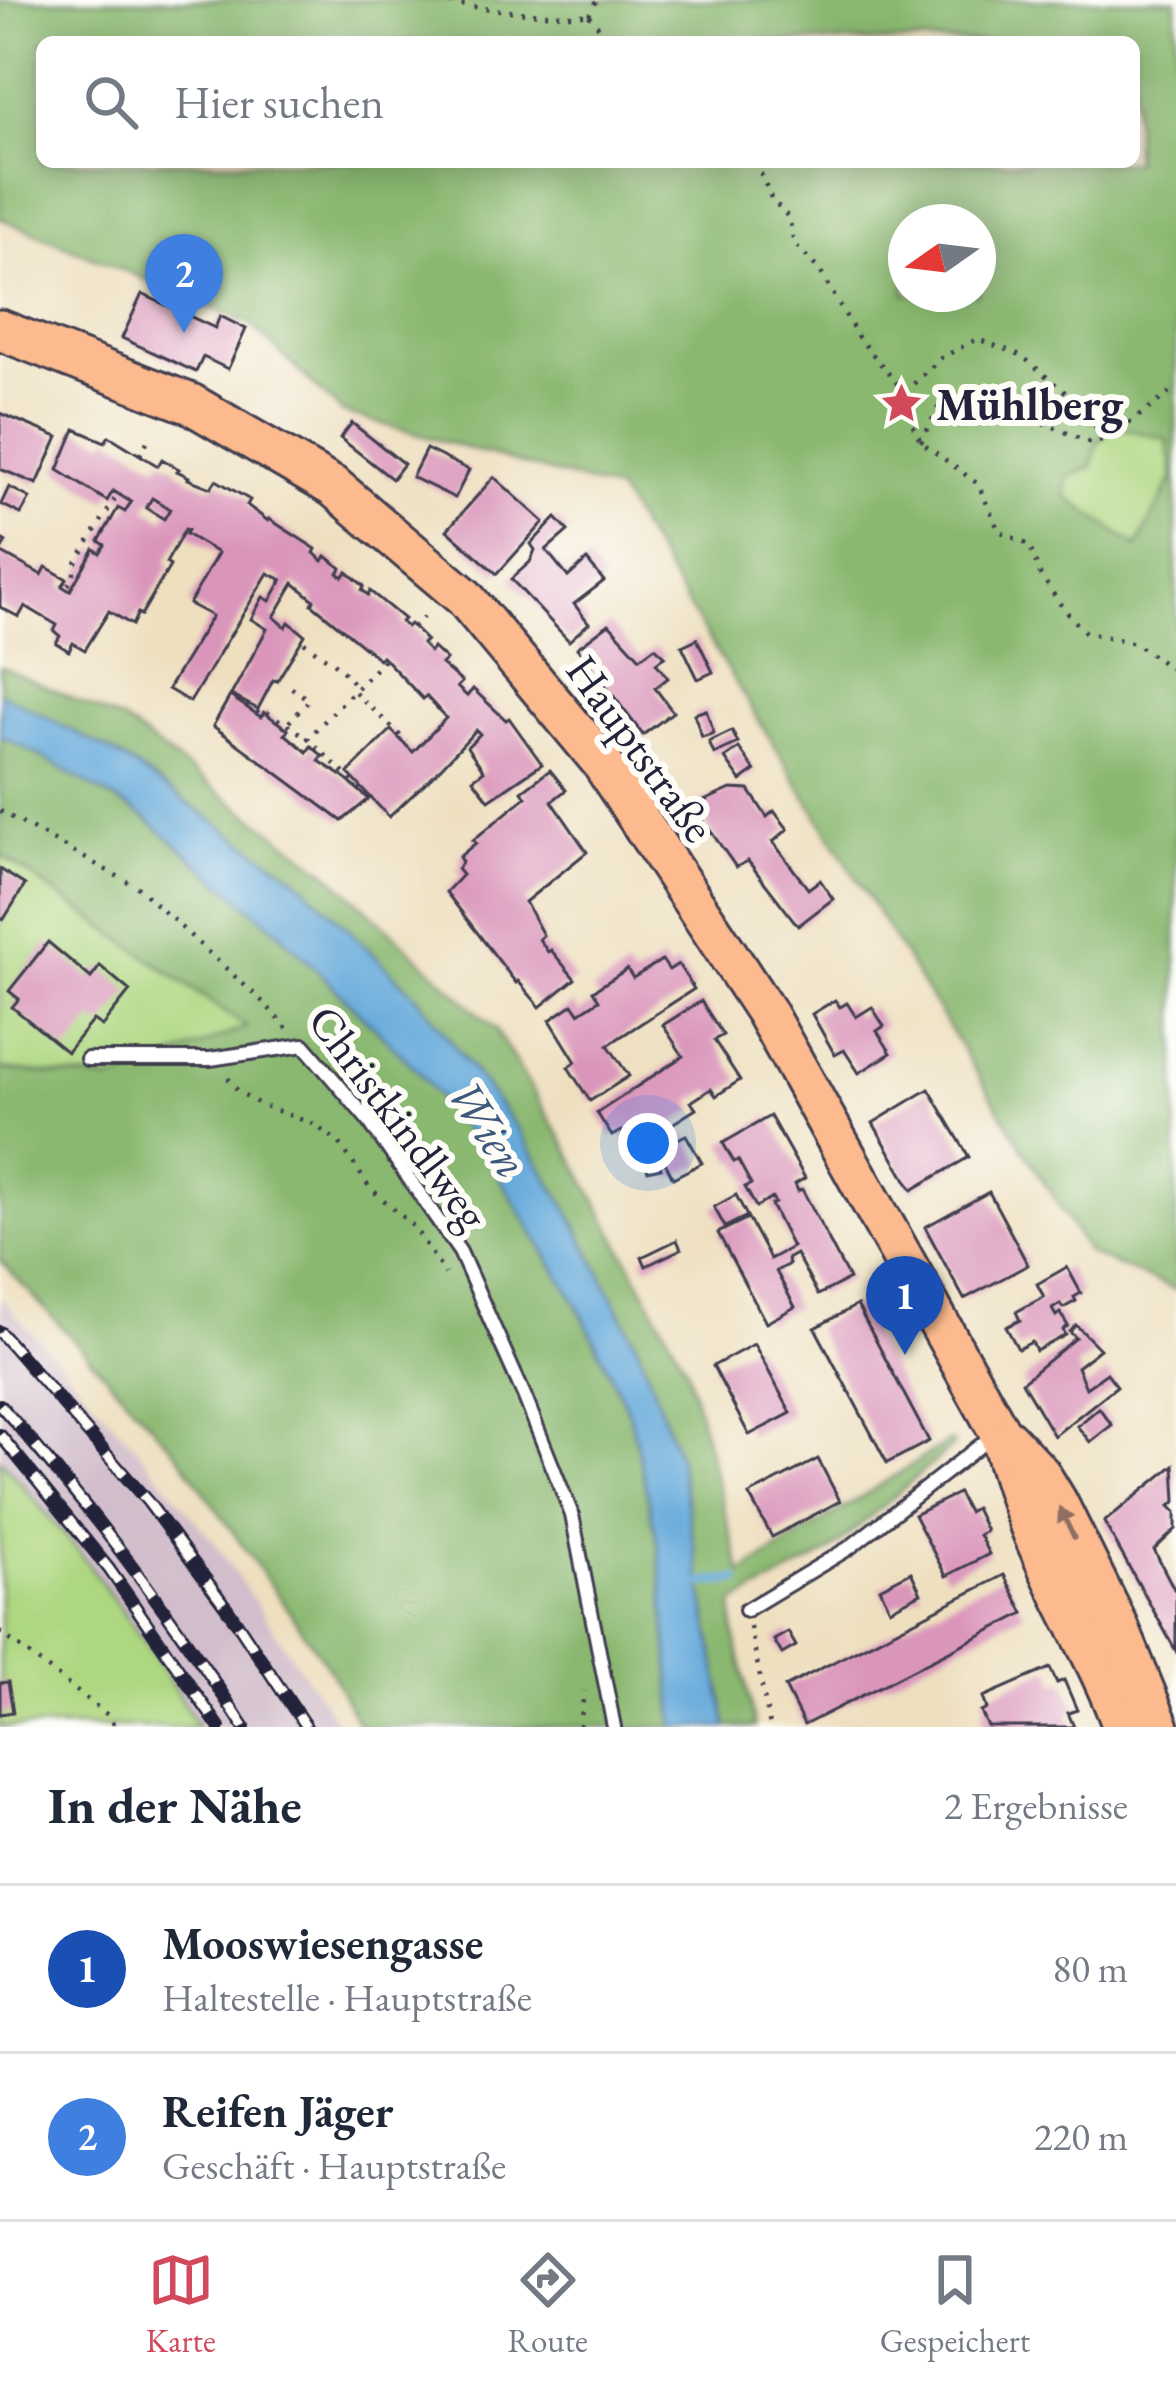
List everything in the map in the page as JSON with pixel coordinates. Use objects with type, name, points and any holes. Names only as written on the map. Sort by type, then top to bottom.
[{"type":"main road","name":"Hauptstraße","points":[[0,330],[191,404],[334,488],[464,598],[600,760],[765,1011],[999,1431]]},
{"type":"main road","points":[[999,1431],[1038,1546],[1107,1684],[1123,1727]]},
{"type":"main road","points":[[999,1431],[1040,1474],[1057,1502],[1118,1626],[1159,1727]]},
{"type":"lane","points":[[87,1058],[225,1058],[304,1045]]},
{"type":"lane","name":"Christkindlweg","points":[[304,1045],[369,1121],[460,1252],[572,1515],[614,1727]]},
{"type":"lane","points":[[746,1610],[849,1548],[999,1431]]},
{"type":"path","points":[[426,0],[590,15]]},
{"type":"path","points":[[590,15],[597,0]]},
{"type":"path","points":[[590,15],[606,36]]},
{"type":"path","points":[[758,168],[771,198],[789,218],[794,243],[820,271],[858,338],[904,393],[921,442],[978,484],[999,531],[1029,545],[1040,574],[1085,632],[1135,643],[1173,670],[1176,663]]},
{"type":"path","points":[[904,393],[941,358],[977,339],[1021,355],[1078,403],[1106,441]]},
{"type":"path","points":[[921,442],[938,408],[987,412],[1047,424],[1088,442],[1106,441],[1176,388]]},
{"type":"path","points":[[140,455],[151,434]]},
{"type":"path","points":[[68,585],[74,566],[118,494]]},
{"type":"path","points":[[413,627],[423,617]]},
{"type":"path","points":[[304,642],[339,665],[356,690],[407,742]]},
{"type":"path","points":[[308,738],[385,659]]},
{"type":"path","points":[[287,724],[309,700],[289,686]]},
{"type":"path","points":[[246,705],[262,709],[308,738],[362,790]]},
{"type":"path","name":"Christkindlweg","points":[[0,811],[137,887],[304,1045]]},
{"type":"path","points":[[225,1058],[228,1079],[238,1091],[274,1111],[313,1124],[339,1142],[369,1187],[414,1227],[453,1289]]},
{"type":"path","points":[[746,1610],[770,1727]]},
{"type":"path","points":[[0,1632],[109,1716],[115,1727]]},
{"type":"path","points":[[580,1727],[584,1690]]},
{"type":"shaded area","points":[[0,1297],[215,1543],[340,1727],[198,1727],[153,1654],[80,1553],[0,1458]]},
{"type":"green space","points":[[0,0],[1176,0],[1176,1290],[1088,1253],[617,491],[343,413],[249,323],[0,218]],"holes":[[[1114,426],[1167,439],[1173,477],[1137,547],[1065,496],[1068,478],[1092,467],[1098,441]]]},
{"type":"green space","points":[[1114,426],[1167,439],[1174,477],[1137,547],[1065,496],[1068,478]]},
{"type":"green space","points":[[0,666],[124,722],[327,872],[495,1029],[568,1149],[687,1369],[741,1573],[950,1441],[954,1445],[829,1552],[733,1604],[755,1727],[727,1727],[678,1456],[639,1349],[572,1217],[519,1131],[418,998],[295,877],[116,754],[0,693]]},
{"type":"green space","points":[[0,736],[145,817],[277,930],[417,1070],[491,1163],[578,1306],[630,1415],[659,1549],[675,1727],[360,1727],[329,1668],[178,1454],[0,1260],[0,1069],[114,1081],[247,1027],[0,854]]},
{"type":"green space","points":[[0,854],[248,1028],[114,1081],[0,1069]]},
{"type":"green space","points":[[0,1459],[80,1553],[153,1654],[198,1727],[0,1727]]},
{"type":"water","name":"Wien","points":[[0,693],[116,754],[295,877],[418,998],[519,1131],[572,1217],[639,1349],[678,1456],[727,1727],[675,1727],[659,1549],[630,1415],[578,1306],[491,1163],[417,1070],[277,930],[145,817],[0,736]]},
{"type":"building","points":[[142,294],[215,328],[220,316],[246,329],[228,369],[203,357],[196,372],[122,338]]},
{"type":"building","points":[[0,413],[58,437],[37,484],[0,469]]},
{"type":"building","points":[[352,423],[404,464],[392,479],[340,438]]},
{"type":"building","points":[[75,429],[105,442],[109,436],[158,466],[162,459],[188,479],[211,488],[216,480],[250,500],[247,505],[268,521],[316,549],[314,553],[323,561],[326,556],[341,568],[338,573],[343,577],[347,572],[368,595],[370,591],[404,619],[401,622],[407,627],[410,624],[426,640],[422,644],[430,652],[433,648],[446,660],[441,664],[462,682],[457,687],[467,696],[473,689],[509,718],[542,764],[489,800],[473,779],[484,771],[467,747],[480,734],[476,730],[389,817],[348,773],[391,730],[413,752],[446,718],[382,656],[379,659],[312,604],[314,600],[294,583],[274,617],[305,635],[258,709],[231,695],[267,629],[251,619],[263,597],[270,601],[282,580],[268,573],[190,702],[168,689],[212,616],[189,604],[218,553],[185,529],[141,615],[132,625],[109,611],[85,650],[73,643],[69,651],[56,643],[60,636],[54,631],[57,625],[25,606],[19,617],[0,607],[0,552],[42,575],[46,567],[67,579],[62,586],[70,591],[94,549],[100,553],[105,545],[99,541],[118,508],[125,512],[131,502],[113,491],[107,501],[58,470]],"holes":[[[152,498],[170,509],[164,519],[146,508]]]},
{"type":"building","points":[[426,449],[469,470],[455,498],[412,477]]},
{"type":"building","points":[[494,477],[544,522],[497,574],[447,530]]},
{"type":"building","points":[[9,487],[30,498],[21,514],[1,504]]},
{"type":"building","points":[[556,518],[568,531],[546,550],[568,577],[587,560],[604,581],[574,604],[589,623],[569,641],[511,579],[530,562],[535,550],[531,544]]},
{"type":"building","points":[[609,624],[640,658],[655,647],[665,656],[656,663],[668,678],[655,688],[673,712],[643,735],[577,648]]},
{"type":"building","points":[[697,639],[713,672],[698,679],[682,646]]},
{"type":"building","points":[[230,696],[261,717],[264,712],[307,752],[311,746],[323,756],[319,761],[369,799],[342,821],[213,726]]},
{"type":"building","points":[[706,710],[714,733],[702,737],[694,714]]},
{"type":"building","points":[[732,731],[738,743],[714,754],[709,742]]},
{"type":"building","points":[[739,748],[755,771],[741,781],[725,758]]},
{"type":"building","points":[[550,770],[566,790],[552,801],[587,852],[525,902],[543,935],[539,939],[575,979],[540,1007],[446,892],[462,875],[457,869],[462,862],[459,857],[476,843],[473,840],[526,797],[522,791]]},
{"type":"building","points":[[731,789],[749,790],[767,817],[774,811],[788,829],[773,842],[808,889],[820,880],[833,899],[798,926],[748,861],[736,867],[693,806]]},
{"type":"building","points":[[0,869],[25,885],[4,919],[0,917]]},
{"type":"building","points":[[48,942],[91,978],[100,966],[130,991],[102,1026],[93,1020],[67,1052],[12,1007],[19,999],[9,991]]},
{"type":"building","points":[[662,960],[669,970],[678,964],[694,989],[608,1045],[629,1076],[590,1101],[568,1067],[576,1062],[550,1020],[573,1004],[579,1013],[599,1000],[593,991],[627,969],[633,978]]},
{"type":"building","points":[[835,1000],[840,1007],[847,1003],[856,1017],[872,1007],[884,1026],[877,1031],[891,1053],[859,1073],[844,1050],[835,1055],[812,1014]]},
{"type":"building","points":[[701,1001],[723,1035],[714,1040],[740,1080],[716,1096],[711,1089],[691,1102],[696,1109],[661,1131],[657,1124],[628,1142],[621,1131],[612,1136],[597,1113],[683,1056],[663,1025]]},
{"type":"building","points":[[929,1089],[969,1157],[912,1190],[873,1123]]},
{"type":"building","points":[[770,1116],[805,1178],[795,1184],[798,1191],[802,1189],[849,1279],[818,1295],[796,1254],[776,1271],[795,1307],[766,1323],[718,1233],[748,1218],[770,1259],[792,1247],[772,1198],[756,1207],[745,1187],[751,1184],[723,1143]]},
{"type":"building","points":[[686,1135],[702,1163],[673,1178],[658,1149]]},
{"type":"building","points":[[656,1150],[661,1168],[648,1171],[643,1153]]},
{"type":"building","points":[[989,1192],[1028,1265],[964,1299],[925,1227]]},
{"type":"building","points":[[736,1195],[747,1216],[725,1227],[714,1207]]},
{"type":"building","points":[[677,1240],[681,1249],[646,1266],[642,1257]]},
{"type":"building","points":[[1067,1267],[1081,1293],[1074,1297],[1076,1301],[1052,1309],[1068,1326],[1063,1330],[1066,1335],[1036,1351],[1032,1342],[1018,1349],[1006,1327],[1020,1320],[1016,1312],[1044,1297],[1037,1284]]},
{"type":"building","points":[[857,1305],[929,1441],[887,1463],[815,1328]]},
{"type":"building","points":[[1076,1325],[1100,1349],[1077,1367],[1086,1388],[1107,1373],[1117,1386],[1054,1436],[1022,1382],[1076,1338],[1070,1332]]},
{"type":"building","points":[[754,1344],[791,1413],[749,1435],[713,1366]]},
{"type":"building","points":[[1099,1408],[1112,1425],[1090,1442],[1077,1426]]},
{"type":"building","points":[[818,1459],[840,1501],[772,1537],[749,1495]]},
{"type":"building","points":[[1174,1465],[1176,1501],[1170,1506],[1176,1512],[1176,1529],[1154,1550],[1176,1588],[1176,1651],[1104,1522]]},
{"type":"building","points":[[958,1493],[968,1512],[975,1508],[986,1531],[979,1535],[989,1554],[946,1576],[914,1515]]},
{"type":"building","points":[[911,1572],[921,1593],[890,1609],[880,1588]]},
{"type":"building","points":[[1004,1575],[1024,1613],[804,1725],[785,1687]]},
{"type":"building","points":[[788,1632],[796,1646],[782,1654],[774,1640]]},
{"type":"building","points":[[1050,1668],[1057,1683],[1064,1680],[1077,1710],[1068,1713],[1074,1727],[988,1727],[981,1712],[987,1709],[983,1697]]},
{"type":"building","points":[[8,1682],[13,1712],[0,1714],[0,1683]]},
{"type":"waterway","points":[[690,1584],[737,1580]]},
{"type":"railway","points":[[0,1332],[148,1502],[229,1611],[306,1727]]},
{"type":"railway","points":[[0,1405],[128,1562],[244,1727]]},
{"type":"railway","points":[[0,1435],[109,1569],[219,1727]]},
{"type":"place","name":"Reifen Jäger","points":[[184,333]]},
{"type":"place","name":"Mühlberg","points":[[902,404]]},
{"type":"place","name":"Mooswiesengasse","points":[[905,1355]]}]
